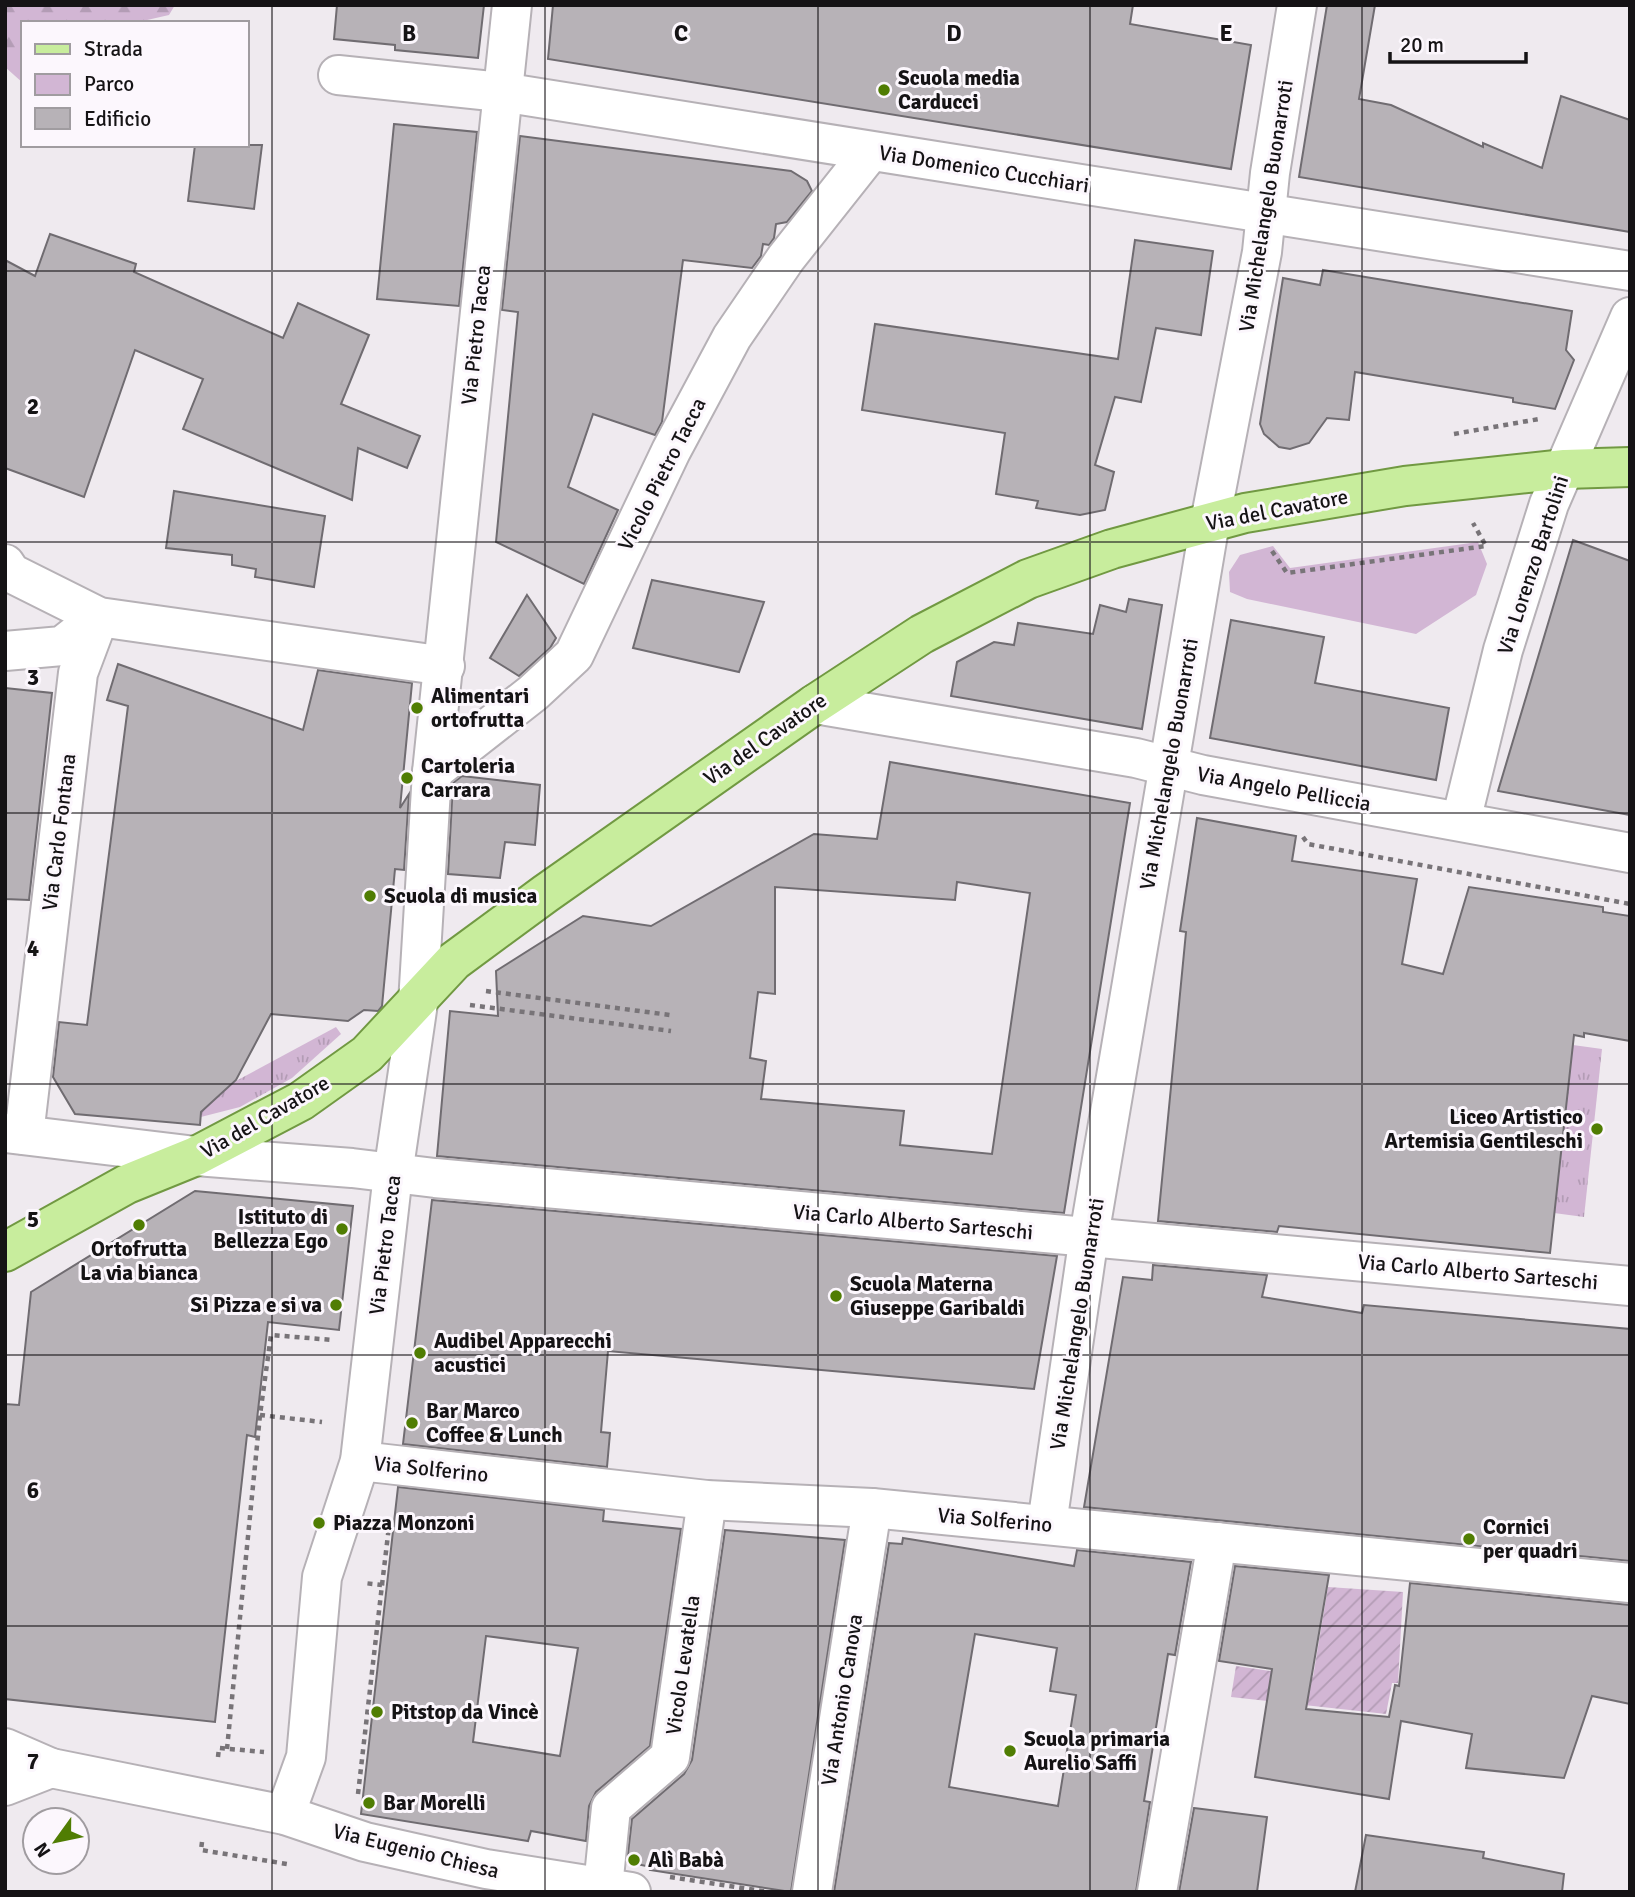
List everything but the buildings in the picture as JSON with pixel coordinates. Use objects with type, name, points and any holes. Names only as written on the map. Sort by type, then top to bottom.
[{"type":"main road","name":"Via del Cavatore","points":[[5,1252],[127,1184],[196,1156],[312,1094],[367,1054],[418,1003],[454,961],[815,704],[922,634],[1028,579],[1112,549],[1210,522],[1405,486],[1565,469],[1630,467]]},
{"type":"street","name":"Via Pietro Tacca","points":[[285,1815],[306,1757],[322,1577],[360,1461],[393,1174],[418,1003],[432,772],[512,5]]},
{"type":"street","name":"Via Michelangelo Buonarroti","points":[[1047,1524],[1089,1236],[1210,522],[1262,252],[1265,211],[1297,5]]},
{"type":"street","name":"Via Domenico Cucchiari","points":[[338,75],[501,92],[870,152],[1265,211],[1630,271]]},
{"type":"street","name":"Vicolo Pietro Tacca","points":[[432,772],[533,693],[574,655],[671,451],[733,337],[786,258],[870,152]]},
{"type":"street","name":"Via Lorenzo Bartolini","points":[[1461,821],[1503,650],[1549,504],[1630,317]]},
{"type":"street","points":[[5,564],[11,573],[99,617],[445,666]]},
{"type":"street","points":[[5,652],[62,646],[99,617]]},
{"type":"street","name":"Via Carlo Fontana","points":[[99,617],[78,673],[14,1134],[196,1156]]},
{"type":"street","name":"Via Angelo Pelliccia","points":[[815,704],[1136,758],[1169,768],[1630,853]]},
{"type":"street","name":"Via Carlo Alberto Sarteschi","points":[[196,1156],[1630,1286]]},
{"type":"street","name":"Via Solferino","points":[[360,1461],[707,1500],[872,1508],[1630,1583]]},
{"type":"street","name":"Vicolo Levatella","points":[[617,1889],[611,1808],[670,1757],[707,1500]]},
{"type":"street","name":"Via Antonio Canova","points":[[812,1892],[872,1508]]},
{"type":"street","points":[[1157,1892],[1217,1542]]},
{"type":"street","name":"Via Eugenio Chiesa","points":[[5,1748],[51,1768],[285,1815],[365,1842],[504,1873],[617,1889]]},
{"type":"street","points":[[5,1786],[51,1768]]},
{"type":"path","points":[[1440,437],[1548,417]]},
{"type":"path","points":[[1301,834],[1308,844],[1630,904]]},
{"type":"path","points":[[477,990],[670,1015]]},
{"type":"path","points":[[482,1007],[671,1031]]},
{"type":"path","points":[[227,1749],[260,1415],[271,1335],[336,1341]]},
{"type":"path","points":[[322,1577],[382,1585],[356,1818],[368,1820],[365,1842]]},
{"type":"path","points":[[201,1850],[294,1865]]},
{"type":"green space","points":[[5,5],[175,5],[169,15],[143,21],[21,21],[21,81],[5,67]]},
{"type":"green space","points":[[1478,542],[1487,564],[1476,595],[1416,634],[1247,599],[1230,592],[1229,572],[1240,555],[1273,546],[1290,568]]},
{"type":"green space","points":[[336,1027],[341,1034],[292,1078],[240,1107],[193,1119],[234,1082]]},
{"type":"green space","points":[[1573,1045],[1602,1049],[1584,1217],[1554,1213]]},
{"type":"green space","points":[[1328,1587],[1403,1592],[1398,1683],[1392,1683],[1386,1714],[1231,1697],[1236,1666],[1313,1677]]},
{"type":"place","name":"Scuola media Carducci","points":[[884,90]]},
{"type":"place","name":"Alimentari ortofrutta","points":[[417,708]]},
{"type":"place","name":"Cartoleria Carrara","points":[[407,778]]},
{"type":"place","name":"Scuola di musica","points":[[370,896]]},
{"type":"place","name":"Liceo Artistico Artemisia Gentileschi","points":[[1597,1129]]},
{"type":"place","name":"Ortofrutta La via bianca","points":[[139,1225]]},
{"type":"place","name":"Istituto di Bellezza Ego","points":[[342,1229]]},
{"type":"place","name":"Scuola Materna Giuseppe Garibaldi","points":[[836,1296]]},
{"type":"place","name":"Si Pizza e si va","points":[[336,1305]]},
{"type":"place","name":"Audibel Apparecchi acustici","points":[[420,1353]]},
{"type":"place","name":"Bar Marco Coffee & Lunch","points":[[412,1423]]},
{"type":"place","name":"Piazza Monzoni","points":[[319,1523]]},
{"type":"place","name":"Cornici per quadri","points":[[1469,1539]]},
{"type":"place","name":"Pitstop da Vincè","points":[[377,1712]]},
{"type":"place","name":"Scuola primaria Aurelio Saffi","points":[[1010,1751]]},
{"type":"place","name":"Bar Morelli","points":[[369,1803]]},
{"type":"place","name":"Alì Babà","points":[[634,1860]]}]
